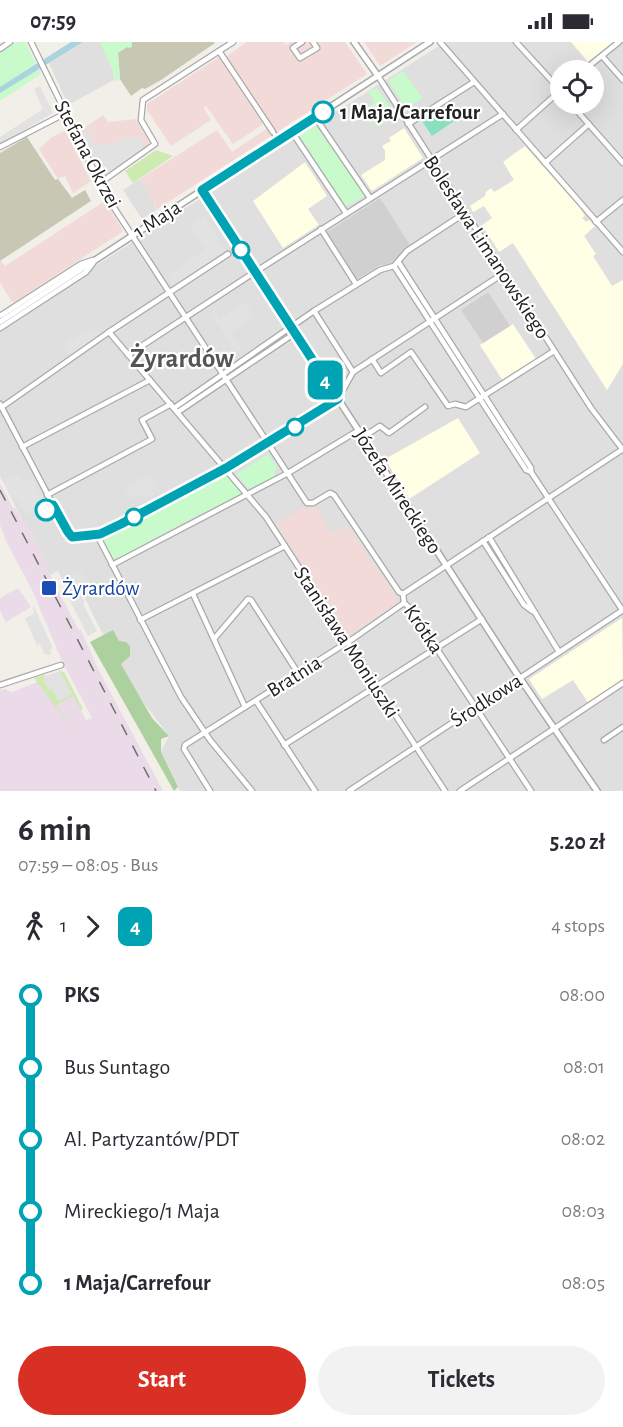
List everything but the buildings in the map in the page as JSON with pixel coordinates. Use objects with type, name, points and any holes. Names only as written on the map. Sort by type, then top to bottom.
[{"type":"street","points":[[0,49],[10,42]]},
{"type":"street","name":"Stefana Okrzei","points":[[31,42],[100,183],[288,473]]},
{"type":"street","points":[[100,183],[155,144],[141,120],[143,100],[233,42]]},
{"type":"street","points":[[302,42],[293,48],[300,58],[317,48],[314,42]]},
{"type":"street","name":"Bolesława Limanowskiego","points":[[354,42],[591,408],[623,449]]},
{"type":"street","name":"1 Maja","points":[[0,322],[202,190],[276,136],[292,132],[430,42]]},
{"type":"street","points":[[440,42],[623,252]]},
{"type":"street","points":[[516,42],[550,79]]},
{"type":"street","points":[[597,60],[619,42]]},
{"type":"street","points":[[219,51],[276,136]]},
{"type":"street","points":[[602,56],[623,80]]},
{"type":"street","points":[[408,124],[474,82]]},
{"type":"street","points":[[516,130],[550,101]]},
{"type":"street","points":[[0,147],[66,113]]},
{"type":"street","points":[[128,356],[502,114]]},
{"type":"street","points":[[580,114],[623,164]]},
{"type":"street","points":[[315,117],[369,198]]},
{"type":"street","points":[[545,163],[589,124]]},
{"type":"street","points":[[292,132],[346,213]]},
{"type":"street","name":"Józefa Mireckiego","points":[[202,190],[236,248],[255,272],[520,678],[597,791]]},
{"type":"street","points":[[596,222],[623,200]]},
{"type":"street","points":[[174,408],[314,310],[380,270],[397,264],[407,251],[465,213]]},
{"type":"street","points":[[321,229],[356,284]]},
{"type":"street","points":[[228,254],[1,405],[47,495],[71,536],[78,538],[97,535],[268,444],[338,399],[353,372],[504,273]]},
{"type":"street","name":"1 Maja","points":[[0,316],[81,264],[96,259]]},
{"type":"street","name":"1 Maja","points":[[0,328],[86,272],[96,259]]},
{"type":"street","points":[[397,264],[623,610]]},
{"type":"street","points":[[314,310],[353,372]]},
{"type":"street","name":"Stanisława Moniuszki","points":[[109,332],[248,494],[285,546],[445,791]]},
{"type":"street","points":[[47,495],[152,439],[142,420],[174,408],[226,379],[295,333]]},
{"type":"street","points":[[372,359],[381,373],[411,352],[448,406],[455,404],[468,407],[554,351]]},
{"type":"street","points":[[22,447],[150,380]]},
{"type":"street","points":[[363,437],[380,426],[386,433],[390,432],[425,407]]},
{"type":"street","points":[[112,565],[288,473],[359,430]]},
{"type":"street","points":[[403,594],[623,449]]},
{"type":"street","name":"Krótka","points":[[288,473],[307,503],[313,504],[330,493],[334,495],[399,592],[403,594],[404,603],[436,647],[531,791]]},
{"type":"street","points":[[97,535],[176,688],[204,733],[252,791]]},
{"type":"street","points":[[489,537],[559,651]]},
{"type":"street","points":[[483,540],[525,605],[537,614]]},
{"type":"street","points":[[140,620],[285,546]]},
{"type":"street","points":[[193,594],[245,707]]},
{"type":"street","points":[[213,639],[248,599],[251,600],[298,673]]},
{"type":"street","name":"Bratnia","points":[[210,791],[183,747],[404,603]]},
{"type":"street","name":"Środkowa","points":[[349,791],[623,610]]},
{"type":"street","points":[[284,745],[482,618]]},
{"type":"street","points":[[0,685],[61,665]]},
{"type":"street","points":[[460,791],[623,683]]},
{"type":"street","points":[[255,700],[315,791]]},
{"type":"street","points":[[604,740],[623,727]]},
{"type":"shaded area","points":[[83,42],[100,42],[113,71],[114,80],[68,105],[49,63]]},
{"type":"shaded area","points":[[132,42],[215,43],[161,80],[145,89],[142,88],[131,96],[120,79],[118,53],[128,46],[132,47]]},
{"type":"shaded area","points":[[246,42],[284,42],[286,45],[290,42],[345,42],[367,74],[156,210],[153,202],[155,201],[140,179],[217,130],[232,152],[272,125],[226,57]]},
{"type":"shaded area","points":[[364,42],[417,42],[380,66]]},
{"type":"shaded area","points":[[445,42],[623,42],[623,791],[180,791],[161,752],[169,736],[141,699],[99,627],[84,596],[72,602],[58,571],[50,575],[0,476],[0,327]]},
{"type":"shaded area","points":[[571,42],[613,42],[590,60],[586,60]]},
{"type":"shaded area","points":[[219,57],[224,61],[262,120],[262,125],[233,144],[206,106],[204,108],[211,120],[171,146],[147,110],[147,104]]},
{"type":"shaded area","points":[[40,86],[53,113],[0,144],[0,137],[43,109],[34,89]]},
{"type":"shaded area","points":[[103,115],[108,122],[136,119],[150,142],[148,147],[105,176],[102,175],[80,131]]},
{"type":"shaded area","points":[[404,128],[423,158],[372,191],[361,175],[385,160],[385,151],[382,146],[391,141],[389,138]]},
{"type":"shaded area","points":[[89,129],[93,145],[118,143],[118,140],[140,137],[144,150],[104,176],[83,135]]},
{"type":"shaded area","points":[[65,131],[91,181],[73,193],[65,176],[58,179],[39,149],[52,137]]},
{"type":"shaded area","points":[[27,137],[55,180],[58,179],[72,198],[85,190],[91,201],[0,261],[0,153]]},
{"type":"shaded area","points":[[525,146],[580,208],[585,216],[582,218],[586,222],[589,220],[595,226],[584,236],[596,254],[593,256],[612,286],[623,280],[623,364],[607,390],[513,243],[499,252],[482,225],[492,218],[484,206],[473,212],[470,206],[485,196],[491,188],[494,192],[514,180],[503,162]]},
{"type":"shaded area","points":[[305,162],[327,196],[308,209],[319,225],[283,248],[253,201]]},
{"type":"shaded area","points":[[140,179],[155,201],[156,210],[142,219],[123,190]]},
{"type":"shaded area","points":[[380,198],[410,245],[389,264],[380,265],[357,279],[327,232]]},
{"type":"shaded area","points":[[105,201],[122,232],[13,303],[0,283],[0,260],[5,266]]},
{"type":"shaded area","points":[[204,216],[226,251],[173,286],[167,276],[205,249],[190,226]]},
{"type":"shaded area","points":[[488,292],[510,326],[483,343],[461,310]]},
{"type":"shaded area","points":[[245,302],[255,317],[231,333],[241,349],[236,352],[210,313],[214,310],[220,319]]},
{"type":"shaded area","points":[[513,324],[536,359],[503,381],[480,345]]},
{"type":"shaded area","points":[[95,328],[101,336],[70,356],[64,344]]},
{"type":"shaded area","points":[[458,418],[480,453],[409,499],[385,459]]},
{"type":"shaded area","points":[[151,473],[160,492],[157,493],[155,490],[153,491],[155,494],[146,498],[145,495],[140,497],[139,495],[130,499],[124,488],[137,482],[142,492],[137,480]]},
{"type":"shaded area","points":[[17,474],[22,483],[32,479],[45,502],[43,507],[26,515],[17,497],[12,499],[4,483],[6,479]]},
{"type":"shaded area","points":[[0,483],[13,508],[23,522],[25,521],[48,565],[47,569],[78,629],[81,630],[98,669],[163,791],[0,791],[0,690],[5,689],[12,692],[37,682],[74,696],[86,720],[92,718],[62,661],[32,590],[6,541],[0,525]]},
{"type":"shaded area","points":[[558,503],[617,592],[614,593],[556,505]]},
{"type":"shaded area","points":[[304,506],[307,510],[314,506],[332,534],[347,525],[397,598],[396,604],[350,635],[347,634],[276,524]]},
{"type":"shaded area","points":[[80,570],[90,589],[81,594],[85,602],[83,604],[97,631],[88,636],[70,601],[73,598],[64,578]]},
{"type":"shaded area","points":[[18,588],[31,607],[6,622],[0,611],[0,598]]},
{"type":"shaded area","points":[[33,605],[52,646],[51,654],[47,655],[40,644],[37,645],[25,618],[34,614]]},
{"type":"shaded area","points":[[622,618],[623,679],[589,704],[573,680],[542,699],[529,679]]},
{"type":"shaded area","points":[[57,672],[61,673],[72,694],[58,701],[52,689],[49,690],[43,679]]},
{"type":"green space","points":[[16,42],[25,42],[41,74],[0,101],[0,53]]},
{"type":"green space","points":[[100,42],[132,42],[132,47],[127,47],[118,53],[120,79],[115,82],[113,71]]},
{"type":"green space","points":[[403,71],[423,98],[406,109],[389,82]]},
{"type":"green space","points":[[377,88],[396,116],[378,127],[374,121],[370,123],[363,111],[375,102],[368,92]]},
{"type":"green space","points":[[445,107],[454,121],[432,136],[422,121]]},
{"type":"green space","points":[[315,124],[328,143],[331,143],[366,195],[344,208],[299,135]]},
{"type":"green space","points":[[156,150],[173,156],[133,183],[125,171]]},
{"type":"green space","points":[[268,454],[277,466],[274,477],[252,489],[247,487],[236,474]]},
{"type":"green space","points":[[223,474],[227,475],[242,491],[240,496],[200,514],[120,557],[113,558],[104,542],[107,534]]},
{"type":"green space","points":[[113,630],[119,641],[126,642],[130,646],[130,656],[121,664],[152,718],[169,736],[161,739],[161,752],[178,787],[174,791],[90,642]]},
{"type":"green space","points":[[58,670],[64,672],[83,709],[81,710],[73,696],[56,705],[72,729],[34,678],[44,675],[46,677],[43,680],[59,701],[72,694]]},
{"type":"water","points":[[71,42],[83,42],[0,93],[0,87]]},
{"type":"railway","points":[[0,490],[156,791]]},
{"type":"bus line","name":"4","points":[[46,510],[53,505],[72,537],[80,538],[100,534],[226,468],[338,399],[202,190],[323,112]]},
{"type":"place","name":"1 Maja/Carrefour","points":[[323,112]]},
{"type":"place","name":"Żyrardów","points":[[49,588]]},
{"type":"district","name":"Żyrardów","points":[[182,358]]}]
